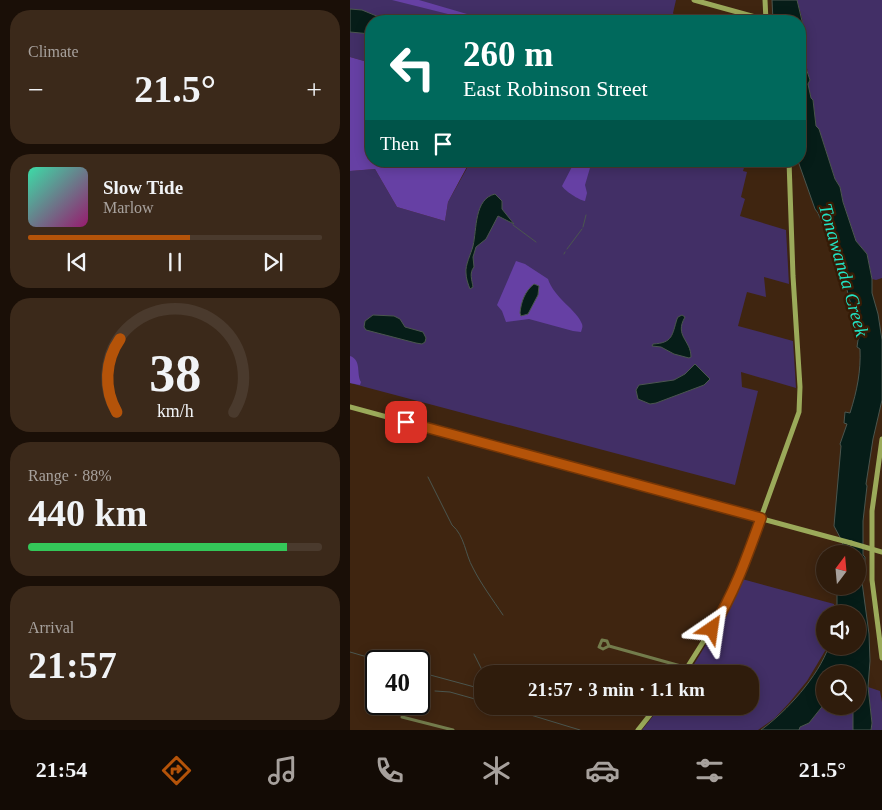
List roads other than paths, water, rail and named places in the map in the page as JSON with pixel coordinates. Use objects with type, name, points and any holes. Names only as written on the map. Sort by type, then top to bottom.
[{"type":"street","points":[[694,0],[745,15]]},
{"type":"street","points":[[765,0],[766,15]]},
{"type":"street","points":[[690,665],[727,604],[741,573],[799,412],[800,378],[793,276],[789,167]]},
{"type":"street","points":[[350,407],[882,552]]},
{"type":"street","points":[[882,439],[876,473],[872,531],[872,580],[882,658]]},
{"type":"street","points":[[610,646],[677,665]]},
{"type":"street","points":[[638,730],[650,715]]},
{"type":"street","points":[[402,717],[453,730]]},
{"type":"water","points":[[772,0],[797,0],[801,15],[773,15]]},
{"type":"water","points":[[350,9],[362,10],[374,15],[365,15],[365,33],[350,32]]},
{"type":"water","name":"Tonawanda Creek","points":[[806,68],[810,80],[808,84],[813,100],[816,126],[819,129],[835,179],[840,187],[856,241],[867,254],[872,279],[872,293],[882,340],[882,400],[873,439],[866,484],[863,545],[841,545],[843,543],[834,526],[840,444],[847,424],[844,423],[845,412],[850,413],[855,397],[860,365],[860,349],[857,347],[859,338],[841,267],[838,267],[837,264],[841,262],[837,250],[832,248],[800,167],[806,167]]},
{"type":"water","points":[[495,194],[502,201],[502,209],[514,224],[498,216],[486,239],[476,247],[473,257],[474,267],[471,274],[473,287],[470,289],[466,270],[473,246],[478,215],[483,202]]},
{"type":"water","points":[[534,284],[539,286],[538,295],[528,314],[521,316],[524,297]]},
{"type":"water","points":[[373,315],[394,316],[400,319],[405,327],[423,332],[426,338],[425,342],[422,344],[416,343],[366,330],[364,327],[365,321]]},
{"type":"water","points":[[682,315],[685,317],[681,329],[689,346],[691,357],[689,358],[674,354],[661,347],[652,346],[653,344],[664,342],[671,337],[678,317]]},
{"type":"water","points":[[695,364],[710,379],[704,385],[656,403],[650,404],[638,399],[636,390],[639,385],[674,380],[685,374]]},
{"type":"water","points":[[837,595],[864,595],[865,605],[837,605]]},
{"type":"water","points":[[866,612],[869,634],[870,661],[868,687],[871,730],[853,730],[853,715],[866,715],[866,665],[820,665],[825,655],[866,655]]},
{"type":"water","points":[[816,672],[816,714],[809,723],[800,727],[799,730],[761,730],[791,703]]},
{"type":"waterway","points":[[583,227],[586,215]]},
{"type":"waterway","points":[[513,225],[536,242]]},
{"type":"waterway","points":[[567,249],[582,229]]},
{"type":"waterway","points":[[428,477],[452,525],[460,534],[470,563],[503,615]]},
{"type":"waterway","points":[[350,652],[365,656]]},
{"type":"waterway","points":[[474,654],[480,665]]},
{"type":"waterway","points":[[430,675],[474,687]]},
{"type":"waterway","points":[[435,691],[450,692],[474,699]]},
{"type":"waterway","points":[[531,715],[580,730]]}]
